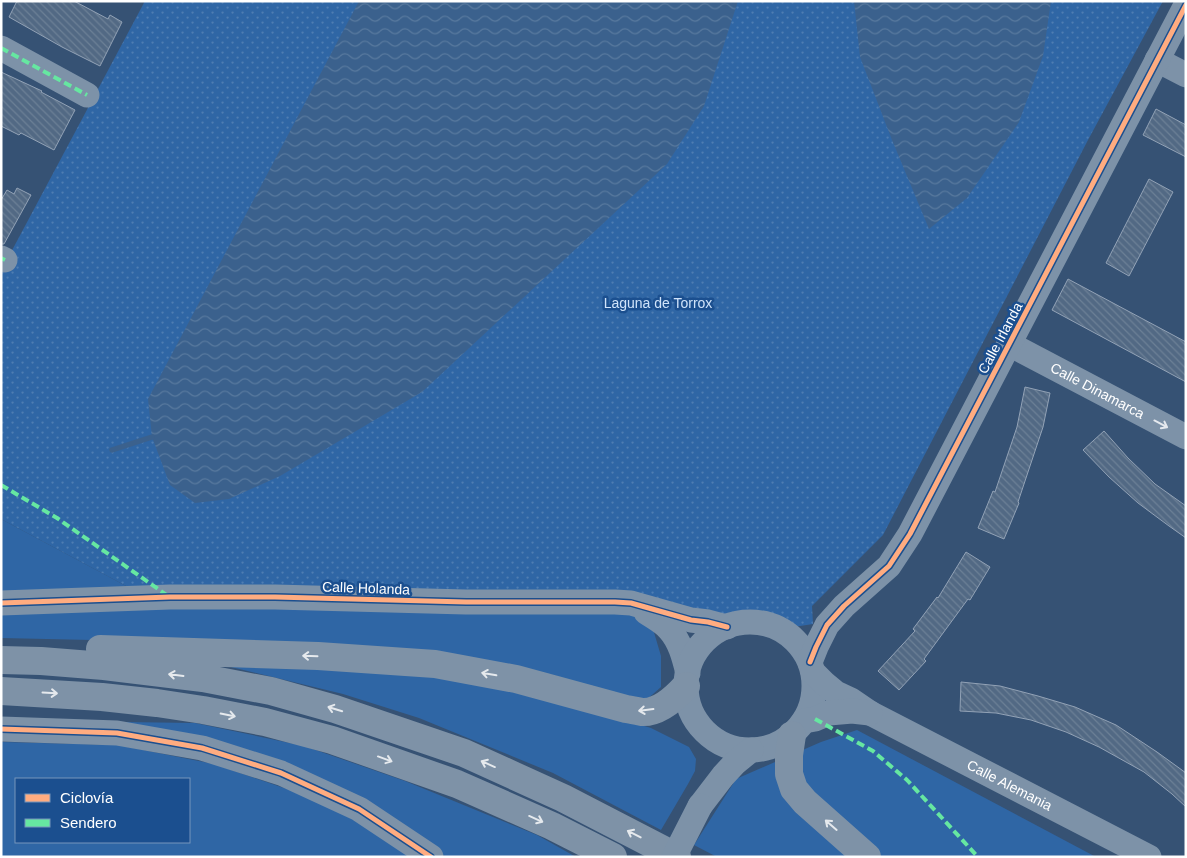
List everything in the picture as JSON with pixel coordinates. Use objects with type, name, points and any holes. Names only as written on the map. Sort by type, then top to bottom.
[{"type":"highway","points":[[41,662],[100,649],[318,656],[434,664],[516,679],[626,709],[645,712],[661,707],[676,696],[687,679]]},
{"type":"highway","points":[[1,660],[104,666],[203,678],[271,692],[335,709],[464,753],[563,798],[676,857]]},
{"type":"highway","points":[[1,691],[102,697],[157,703],[264,722],[332,740],[457,784],[552,826],[613,857]]},
{"type":"highway","points":[[798,728],[789,755],[789,774],[794,789],[805,802],[868,857]]},
{"type":"street","name":"Calle Irlanda","points":[[812,667],[816,647],[827,625],[844,606],[889,566],[910,534],[1186,5]]},
{"type":"street","points":[[1,48],[87,95]]},
{"type":"street","points":[[1157,60],[1186,75]]},
{"type":"street","name":"Calle Dinamarca","points":[[1009,344],[1186,437]]},
{"type":"street","name":"Calle Holanda","points":[[1,603],[170,597],[275,597],[466,602],[631,602],[691,620],[727,627]]},
{"type":"street","points":[[631,602],[668,628],[677,640],[683,655],[689,704],[696,720],[708,734],[721,743],[736,749],[751,750],[772,746],[798,728],[812,704],[814,685],[812,667],[793,639],[780,630],[765,624],[748,622],[727,627],[717,632],[704,643],[694,657],[687,679]]},
{"type":"street","name":"Calle Irlanda","points":[[780,630],[798,627],[823,619],[844,606]]},
{"type":"street","name":"Calle Alemania","points":[[812,667],[824,683],[836,693],[851,700],[870,713],[1149,857]]},
{"type":"street","name":"Calle Alemania","points":[[798,728],[815,718],[829,713],[852,711],[870,713]]},
{"type":"street","points":[[1,729],[117,733],[202,748],[281,773],[359,809],[431,857]]},
{"type":"street","points":[[676,857],[700,806],[711,771],[712,752],[708,734]]},
{"type":"street","points":[[700,806],[723,776],[751,750]]},
{"type":"green space","name":"Laguna de Torrox","points":[[145,1],[1163,1],[1088,140],[883,535],[812,606],[813,624],[787,628],[750,626],[686,617],[143,595],[1,519],[1,271]]},
{"type":"green space","points":[[1,519],[143,595],[638,603],[653,629],[661,656],[661,687],[644,702],[229,643],[1,638]]},
{"type":"green space","points":[[210,662],[419,674],[555,699],[651,728],[689,747],[696,759],[695,771],[661,830],[553,773],[419,718],[343,694]]},
{"type":"green space","points":[[123,722],[195,723],[304,746],[405,781],[537,835],[576,857],[446,857],[401,824]]},
{"type":"green space","points":[[857,730],[1096,857],[717,857],[694,845],[736,779],[821,742]]},
{"type":"green space","points":[[1,742],[118,745],[214,764],[316,799],[383,836],[410,857],[1,857]]},
{"type":"water","points":[[359,1],[738,1],[704,106],[667,164],[422,392],[280,476],[229,499],[195,503],[170,485],[152,437],[148,399]]},
{"type":"water","points":[[854,1],[1051,1],[1043,56],[1019,122],[967,198],[929,229],[860,57]]},
{"type":"building","points":[[17,1],[74,1],[108,19],[110,15],[122,22],[100,66],[9,17]]},
{"type":"building","points":[[1,72],[42,91],[75,110],[54,150],[21,133],[19,135],[1,126]]},
{"type":"building","points":[[1156,109],[1186,125],[1186,157],[1143,135]]},
{"type":"building","points":[[1149,179],[1173,192],[1129,276],[1106,263]]},
{"type":"building","points":[[17,188],[31,195],[4,244],[1,244],[1,200],[7,190],[14,194]]},
{"type":"building","points":[[1068,279],[1186,342],[1186,382],[1052,310]]},
{"type":"building","points":[[1025,387],[1050,393],[1043,427],[1019,503],[1004,539],[978,528],[993,491],[995,492],[1017,427]]},
{"type":"building","points":[[1104,431],[1155,484],[1186,506],[1186,538],[1138,503],[1083,450]]},
{"type":"building","points":[[966,552],[990,567],[970,600],[968,599],[924,659],[926,661],[899,690],[878,671],[915,631],[913,629],[938,598]]},
{"type":"building","points":[[961,682],[1000,686],[1038,696],[1075,707],[1116,725],[1186,773],[1186,807],[1144,772],[1099,747],[1066,732],[1031,720],[996,713],[960,711]]},
{"type":"waterway","points":[[112,450],[152,437]]},
{"type":"marked path","points":[[1,48],[87,95]]},
{"type":"marked path","points":[[1,258],[5,260]]},
{"type":"marked path","points":[[1,485],[57,518],[168,596]]},
{"type":"marked path","points":[[815,719],[873,751],[907,780],[978,857]]},
{"type":"cycle path","points":[[810,662],[827,625],[844,606],[889,566],[910,534],[1186,5]]},
{"type":"cycle path","points":[[1,603],[170,597],[275,597],[466,602],[615,602],[631,603],[691,620],[727,627]]},
{"type":"cycle path","points":[[1,729],[117,733],[202,748],[281,773],[359,809],[431,857]]}]
